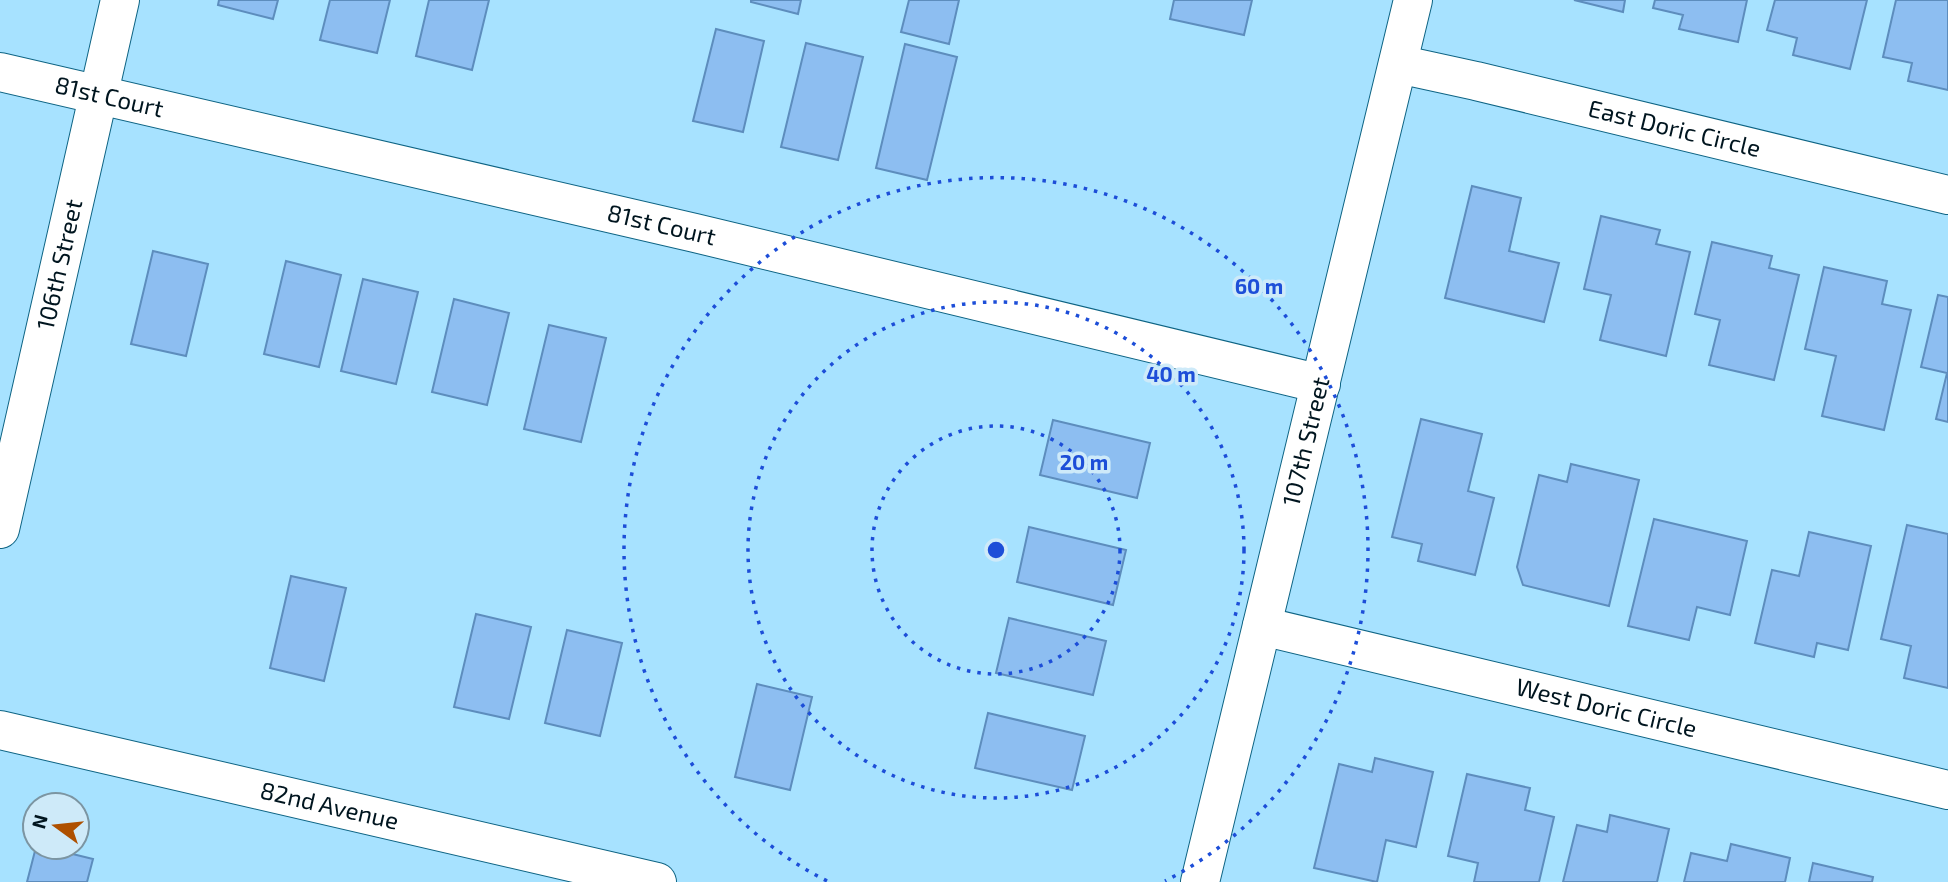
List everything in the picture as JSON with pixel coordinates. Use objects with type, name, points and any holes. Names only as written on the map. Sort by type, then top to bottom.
[{"type":"street","name":"106th Street","points":[[0,529],[120,0]]},
{"type":"street","name":"107th Street","points":[[1200,882],[1413,0]]},
{"type":"street","name":"East Doric Circle","points":[[1398,64],[1948,195]]},
{"type":"street","name":"81st Court","points":[[0,72],[695,233],[1321,384]]},
{"type":"street","name":"West Doric Circle","points":[[1262,626],[1948,790]]},
{"type":"street","name":"82nd Avenue","points":[[0,730],[657,882]]},
{"type":"building","points":[[219,0],[278,0],[273,19],[218,5]]},
{"type":"building","points":[[330,0],[390,0],[377,53],[320,40]]},
{"type":"building","points":[[429,0],[489,0],[472,70],[416,56]]},
{"type":"building","points":[[751,0],[801,0],[798,14]]},
{"type":"building","points":[[909,0],[959,0],[949,44],[901,32]]},
{"type":"building","points":[[1174,0],[1252,0],[1244,35],[1170,19]]},
{"type":"building","points":[[1574,0],[1625,0],[1623,12]]},
{"type":"building","points":[[1655,0],[1747,0],[1738,42],[1679,29],[1683,15],[1653,8]]},
{"type":"building","points":[[1775,0],[1867,0],[1850,69],[1793,55],[1797,38],[1767,30]]},
{"type":"building","points":[[1896,0],[1948,0],[1948,90],[1908,81],[1912,63],[1883,57]]},
{"type":"building","points":[[716,29],[764,41],[743,132],[693,121]]},
{"type":"building","points":[[806,43],[863,57],[838,160],[781,147]]},
{"type":"building","points":[[905,44],[957,57],[927,180],[876,168]]},
{"type":"building","points":[[1472,186],[1521,198],[1509,251],[1559,263],[1544,322],[1445,298]]},
{"type":"building","points":[[1601,216],[1660,230],[1656,244],[1690,252],[1666,356],[1600,340],[1611,295],[1584,289]]},
{"type":"building","points":[[1712,242],[1772,256],[1769,268],[1799,275],[1774,380],[1709,365],[1720,320],[1695,314]]},
{"type":"building","points":[[153,251],[208,264],[186,356],[131,344]]},
{"type":"building","points":[[286,261],[341,275],[319,367],[264,354]]},
{"type":"building","points":[[1824,267],[1887,281],[1882,304],[1911,310],[1884,430],[1822,416],[1836,356],[1805,349]]},
{"type":"building","points":[[363,279],[418,292],[396,384],[341,371]]},
{"type":"building","points":[[1938,295],[1948,297],[1948,422],[1936,419],[1947,373],[1921,367]]},
{"type":"building","points":[[454,299],[509,313],[487,405],[432,392]]},
{"type":"building","points":[[549,325],[606,338],[581,442],[524,429]]},
{"type":"building","points":[[1421,419],[1482,434],[1468,491],[1494,498],[1475,575],[1418,561],[1422,544],[1392,537]]},
{"type":"building","points":[[1053,420],[1150,443],[1137,498],[1040,475]]},
{"type":"building","points":[[1571,464],[1639,480],[1609,606],[1523,585],[1517,567],[1539,475],[1567,482]]},
{"type":"building","points":[[1654,519],[1747,541],[1730,615],[1697,607],[1689,640],[1628,626]]},
{"type":"building","points":[[1907,525],[1948,534],[1948,688],[1904,678],[1911,646],[1881,639]]},
{"type":"building","points":[[1029,527],[1126,550],[1113,605],[1017,582]]},
{"type":"building","points":[[1809,532],[1871,546],[1848,650],[1817,643],[1814,657],[1755,643],[1772,570],[1799,576]]},
{"type":"building","points":[[291,576],[346,588],[324,681],[270,668]]},
{"type":"building","points":[[476,614],[531,627],[509,719],[454,707]]},
{"type":"building","points":[[1009,618],[1106,641],[1093,695],[996,673]]},
{"type":"building","points":[[567,630],[622,643],[600,736],[545,723]]},
{"type":"building","points":[[757,684],[812,697],[790,790],[735,777]]},
{"type":"building","points":[[988,713],[1085,736],[1072,790],[975,768]]},
{"type":"building","points":[[1375,758],[1433,772],[1416,847],[1386,840],[1377,882],[1314,868],[1339,764],[1372,772]]},
{"type":"building","points":[[1467,774],[1530,788],[1525,810],[1554,817],[1539,882],[1474,882],[1478,863],[1448,856]]},
{"type":"building","points":[[1610,815],[1669,829],[1657,882],[1563,882],[1577,825],[1607,832]]},
{"type":"building","points":[[1731,844],[1790,858],[1785,882],[1684,882],[1691,853],[1727,861]]},
{"type":"building","points":[[93,859],[87,882],[27,882],[32,861]]},
{"type":"building","points":[[1813,863],[1873,877],[1872,882],[1809,882]]}]
